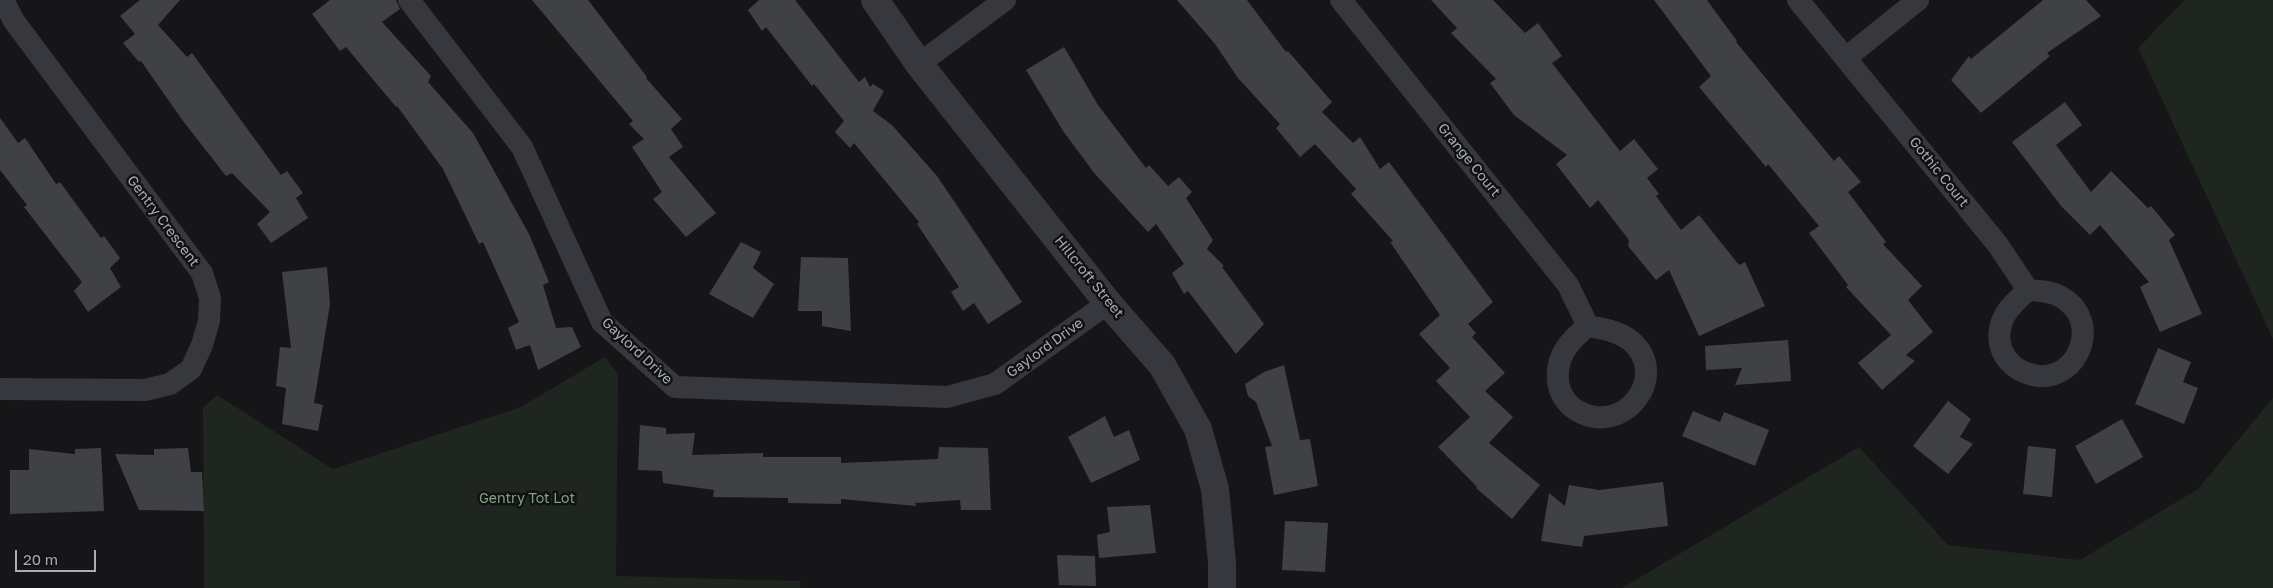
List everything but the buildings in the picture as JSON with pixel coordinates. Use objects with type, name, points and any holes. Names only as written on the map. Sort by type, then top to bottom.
[{"type":"street","name":"Gentry Crescent","points":[[0,390],[145,390],[170,384],[191,369],[202,345],[209,321],[210,298],[202,272],[14,21],[3,0]]},
{"type":"street","name":"Gaylord Drive","points":[[409,0],[522,147],[602,322],[675,387],[947,397],[995,384],[1108,303]]},
{"type":"street","name":"Hillcroft Street","points":[[875,0],[919,64],[1108,303],[1162,364],[1198,429],[1214,489],[1222,563],[1222,588]]},
{"type":"street","points":[[919,64],[1006,0]]},
{"type":"street","name":"Grange Court","points":[[1341,0],[1568,284],[1588,326]]},
{"type":"street","name":"Gothic Court","points":[[1798,0],[1847,56],[1998,245],[2028,290]]},
{"type":"street","points":[[1847,56],[1918,0]]},
{"type":"green space","points":[[2185,0],[2273,0],[2273,339],[2138,48]]},
{"type":"green space","name":"Gentry Tot Lot","points":[[605,357],[618,374],[616,576],[801,581],[800,588],[204,588],[203,408],[217,395],[333,469],[521,407]]},
{"type":"green space","points":[[2273,398],[2273,588],[1622,588],[1859,447],[1948,545],[2080,560],[2198,489]]}]
